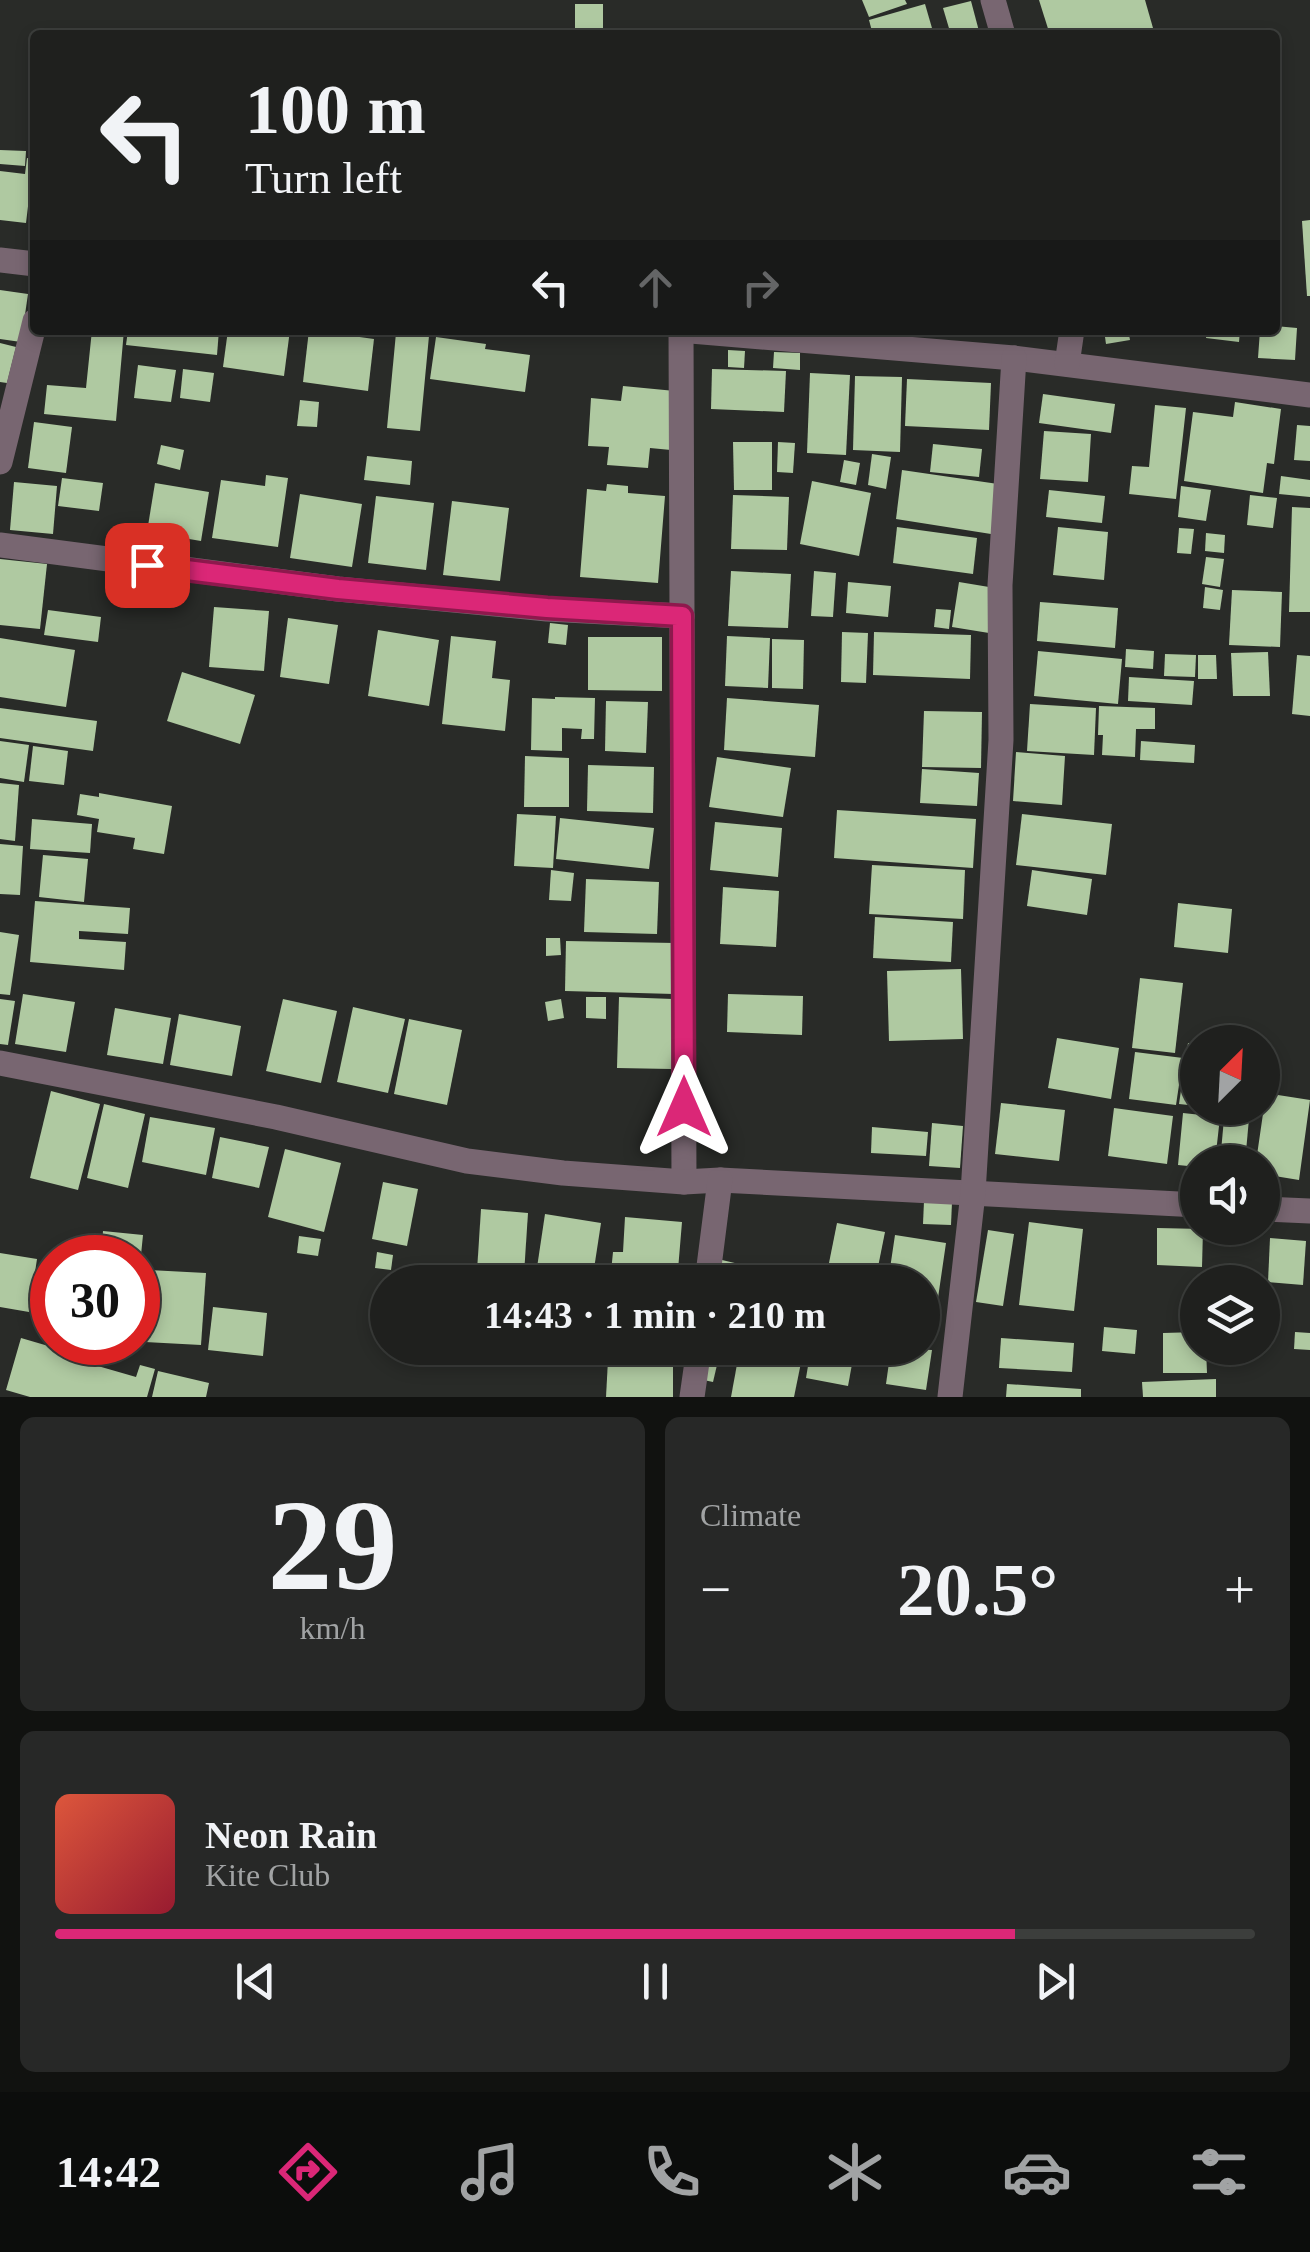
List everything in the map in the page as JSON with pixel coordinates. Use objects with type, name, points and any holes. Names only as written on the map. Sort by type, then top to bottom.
[{"type":"street","points":[[993,0],[1002,30]]},
{"type":"street","points":[[0,260],[30,264]]},
{"type":"street","points":[[0,462],[31,335]]},
{"type":"street","points":[[680,335],[684,1182]]},
{"type":"street","points":[[740,335],[1014,358],[1310,396]]},
{"type":"street","points":[[1067,364],[1071,335]]},
{"type":"street","points":[[950,1397],[973,1192],[1002,740],[1000,585],[1014,358]]},
{"type":"street","points":[[0,545],[338,589],[682,616]]},
{"type":"street","points":[[0,1063],[276,1117],[467,1161],[563,1173],[1180,1204]]},
{"type":"street","points":[[709,1265],[720,1180]]},
{"type":"street","points":[[1280,1209],[1310,1211]]},
{"type":"street","points":[[692,1397],[696,1365]]},
{"type":"building","points":[[862,0],[905,0],[907,4],[869,17]]},
{"type":"building","points":[[1039,0],[1145,0],[1154,30],[1048,30]]},
{"type":"building","points":[[971,1],[979,30],[950,30],[943,8]]},
{"type":"building","points":[[575,4],[603,4],[603,30],[575,30]]},
{"type":"building","points":[[925,4],[933,30],[872,30],[869,20]]},
{"type":"building","points":[[0,150],[26,151],[25,166],[0,164]]},
{"type":"building","points":[[30,158],[26,223],[0,220],[0,171],[25,174]]},
{"type":"building","points":[[1310,220],[1310,296],[1307,296],[1302,221]]},
{"type":"building","points":[[0,290],[28,294],[21,342],[0,339]]},
{"type":"building","points":[[1280,326],[1297,328],[1295,360],[1258,358],[1260,335],[1280,335]]},
{"type":"building","points":[[91,335],[124,335],[116,421],[44,414],[47,385],[86,388]]},
{"type":"building","points":[[127,335],[219,335],[217,355],[126,345]]},
{"type":"building","points":[[227,335],[289,335],[284,376],[223,367]]},
{"type":"building","points":[[308,335],[374,339],[368,391],[303,382]]},
{"type":"building","points":[[396,335],[429,336],[420,431],[387,428]]},
{"type":"building","points":[[1105,335],[1129,335],[1130,340],[1106,344]]},
{"type":"building","points":[[1206,335],[1240,335],[1239,342],[1206,338]]},
{"type":"building","points":[[436,337],[530,355],[525,392],[430,379]]},
{"type":"building","points":[[0,343],[16,347],[7,383],[0,382]]},
{"type":"building","points":[[728,350],[745,351],[744,368],[728,367]]},
{"type":"building","points":[[774,352],[800,353],[800,370],[773,368]]},
{"type":"building","points":[[138,365],[176,370],[171,402],[134,398]]},
{"type":"building","points":[[183,369],[214,373],[210,402],[180,398]]},
{"type":"building","points":[[712,369],[786,371],[784,412],[711,409]]},
{"type":"building","points":[[810,373],[850,375],[846,455],[807,453]]},
{"type":"building","points":[[855,376],[902,377],[900,452],[853,450]]},
{"type":"building","points":[[907,379],[991,383],[989,430],[905,426]]},
{"type":"building","points":[[623,386],[675,391],[671,450],[650,448],[648,468],[607,465],[609,447],[588,446],[591,398],[621,401]]},
{"type":"building","points":[[1043,394],[1115,404],[1111,433],[1039,423]]},
{"type":"building","points":[[300,400],[319,402],[317,427],[297,426]]},
{"type":"building","points":[[1235,402],[1281,409],[1274,464],[1267,463],[1263,493],[1184,481],[1193,412],[1233,417]]},
{"type":"building","points":[[1155,405],[1186,408],[1176,499],[1129,494],[1132,466],[1149,467]]},
{"type":"building","points":[[34,422],[72,427],[66,473],[28,468]]},
{"type":"building","points":[[1297,425],[1310,426],[1310,461],[1294,460]]},
{"type":"building","points":[[1044,431],[1091,434],[1088,482],[1040,479]]},
{"type":"building","points":[[733,442],[772,442],[772,490],[734,490]]},
{"type":"building","points":[[778,442],[795,443],[793,473],[777,472]]},
{"type":"building","points":[[933,444],[982,449],[979,477],[930,472]]},
{"type":"building","points":[[161,445],[184,450],[180,470],[157,464]]},
{"type":"building","points":[[872,454],[891,457],[886,489],[868,485]]},
{"type":"building","points":[[367,456],[412,461],[410,485],[364,480]]},
{"type":"building","points":[[844,460],[860,463],[856,485],[840,482]]},
{"type":"building","points":[[902,470],[998,484],[991,534],[896,519]]},
{"type":"building","points":[[266,475],[288,478],[278,547],[212,538],[221,480],[265,486]]},
{"type":"building","points":[[1281,476],[1310,480],[1310,497],[1279,494]]},
{"type":"building","points":[[62,478],[103,483],[99,511],[58,506]]},
{"type":"building","points":[[812,481],[871,493],[859,556],[800,544]]},
{"type":"building","points":[[14,482],[57,486],[53,534],[10,530]]},
{"type":"building","points":[[155,483],[209,492],[201,541],[147,532]]},
{"type":"building","points":[[607,484],[628,486],[628,493],[665,496],[658,583],[580,577],[587,489],[606,491]]},
{"type":"building","points":[[1181,486],[1211,490],[1206,521],[1178,517]]},
{"type":"building","points":[[1049,490],[1105,496],[1102,523],[1046,517]]},
{"type":"building","points":[[300,494],[362,504],[352,567],[290,558]]},
{"type":"building","points":[[733,495],[789,497],[787,550],[731,549]]},
{"type":"building","points":[[1250,495],[1277,498],[1273,528],[1247,525]]},
{"type":"building","points":[[376,496],[434,503],[426,570],[368,563]]},
{"type":"building","points":[[452,501],[509,508],[500,581],[443,575]]},
{"type":"building","points":[[1292,507],[1310,508],[1310,612],[1289,612]]},
{"type":"building","points":[[897,527],[977,538],[973,574],[893,563]]},
{"type":"building","points":[[1058,527],[1108,532],[1104,580],[1053,575]]},
{"type":"building","points":[[1179,528],[1194,529],[1191,554],[1177,553]]},
{"type":"building","points":[[1206,533],[1225,535],[1224,553],[1205,551]]},
{"type":"building","points":[[1206,557],[1224,559],[1220,587],[1202,584]]},
{"type":"building","points":[[0,559],[47,564],[40,629],[0,625]]},
{"type":"building","points":[[731,571],[791,574],[788,628],[728,626]]},
{"type":"building","points":[[814,571],[836,573],[833,617],[811,616]]},
{"type":"building","points":[[848,582],[891,586],[888,617],[846,613]]},
{"type":"building","points":[[959,582],[995,588],[989,633],[952,627]]},
{"type":"building","points":[[1205,587],[1223,590],[1220,610],[1203,608]]},
{"type":"building","points":[[1232,590],[1282,592],[1280,647],[1229,645]]},
{"type":"building","points":[[1040,602],[1118,608],[1115,648],[1037,641]]},
{"type":"building","points":[[214,607],[269,611],[264,671],[209,667]]},
{"type":"building","points":[[936,609],[951,610],[949,629],[934,627]]},
{"type":"building","points":[[48,610],[101,617],[98,642],[44,635]]},
{"type":"building","points":[[288,618],[338,625],[329,684],[280,677]]},
{"type":"building","points":[[550,623],[568,625],[566,645],[548,643]]},
{"type":"building","points":[[378,630],[439,640],[429,706],[368,696]]},
{"type":"building","points":[[842,632],[868,633],[866,683],[841,682]]},
{"type":"building","points":[[874,632],[971,635],[970,679],[873,675]]},
{"type":"building","points":[[451,636],[496,641],[492,678],[510,680],[505,731],[442,724]]},
{"type":"building","points":[[727,636],[770,638],[768,688],[725,686]]},
{"type":"building","points":[[588,637],[662,637],[662,691],[588,690]]},
{"type":"building","points":[[0,638],[75,650],[66,707],[0,697]]},
{"type":"building","points":[[772,639],[804,640],[803,689],[772,688]]},
{"type":"building","points":[[1126,649],[1154,651],[1153,669],[1125,667]]},
{"type":"building","points":[[1038,651],[1122,659],[1118,704],[1034,696]]},
{"type":"building","points":[[1268,652],[1270,696],[1233,696],[1231,653]]},
{"type":"building","points":[[1165,654],[1196,655],[1195,677],[1164,676]]},
{"type":"building","points":[[1198,655],[1216,655],[1217,679],[1198,679]]},
{"type":"building","points":[[1297,655],[1310,656],[1310,716],[1292,714]]},
{"type":"building","points":[[182,672],[255,695],[240,744],[167,721]]},
{"type":"building","points":[[1129,677],[1194,681],[1192,705],[1128,701]]},
{"type":"building","points":[[532,698],[595,698],[594,739],[581,739],[582,729],[562,728],[562,751],[531,750]]},
{"type":"building","points":[[727,698],[819,705],[815,757],[724,750]]},
{"type":"building","points":[[606,701],[648,702],[646,753],[605,751]]},
{"type":"building","points":[[1030,704],[1096,708],[1094,755],[1027,751]]},
{"type":"building","points":[[1099,706],[1155,708],[1155,729],[1136,729],[1135,757],[1102,755]]},
{"type":"building","points":[[0,708],[97,721],[93,751],[0,738]]},
{"type":"building","points":[[924,711],[982,712],[981,768],[922,767]]},
{"type":"building","points":[[0,741],[29,745],[24,782],[0,778]]},
{"type":"building","points":[[1141,741],[1195,745],[1194,763],[1140,760]]},
{"type":"building","points":[[33,746],[68,751],[64,785],[29,781]]},
{"type":"building","points":[[1016,752],[1065,756],[1062,805],[1013,801]]},
{"type":"building","points":[[525,756],[569,758],[569,807],[524,807]]},
{"type":"building","points":[[717,757],[791,768],[783,817],[709,807]]},
{"type":"building","points":[[588,765],[654,767],[653,813],[587,811]]},
{"type":"building","points":[[922,769],[979,773],[977,806],[920,803]]},
{"type":"building","points":[[0,783],[19,785],[15,841],[0,839]]},
{"type":"building","points":[[99,793],[172,806],[164,854],[133,849],[135,838],[97,832],[99,819],[77,815],[80,794],[99,797]]},
{"type":"building","points":[[837,810],[976,819],[973,868],[834,858]]},
{"type":"building","points":[[517,814],[556,816],[553,868],[514,866]]},
{"type":"building","points":[[1022,814],[1112,824],[1106,875],[1016,865]]},
{"type":"building","points":[[560,818],[654,828],[649,869],[556,859]]},
{"type":"building","points":[[32,819],[92,824],[90,853],[30,849]]},
{"type":"building","points":[[715,822],[782,828],[778,877],[710,870]]},
{"type":"building","points":[[0,844],[23,846],[20,895],[0,894]]},
{"type":"building","points":[[43,855],[88,859],[84,902],[39,897]]},
{"type":"building","points":[[872,865],[965,870],[963,919],[869,914]]},
{"type":"building","points":[[551,870],[574,873],[571,901],[549,900]]},
{"type":"building","points":[[1032,870],[1092,879],[1087,915],[1027,906]]},
{"type":"building","points":[[586,879],[659,882],[657,934],[584,932]]},
{"type":"building","points":[[723,887],[779,891],[776,947],[720,944]]},
{"type":"building","points":[[35,901],[130,908],[128,934],[79,931],[79,939],[126,942],[124,970],[30,962]]},
{"type":"building","points":[[1178,903],[1232,909],[1228,953],[1174,947]]},
{"type":"building","points":[[875,917],[953,922],[951,962],[873,958]]},
{"type":"building","points":[[0,932],[19,935],[10,995],[0,994]]},
{"type":"building","points":[[546,938],[560,938],[561,955],[546,956]]},
{"type":"building","points":[[566,941],[675,943],[674,994],[565,991]]},
{"type":"building","points":[[961,969],[963,1039],[889,1041],[887,971]]},
{"type":"building","points":[[1140,978],[1183,983],[1175,1053],[1132,1048]]},
{"type":"building","points":[[23,994],[75,1002],[66,1052],[15,1044]]},
{"type":"building","points":[[728,994],[803,996],[802,1035],[727,1032]]},
{"type":"building","points":[[586,997],[606,997],[606,1019],[586,1018]]},
{"type":"building","points":[[619,997],[673,999],[671,1069],[617,1068]]},
{"type":"building","points":[[0,999],[15,1001],[8,1045],[0,1044]]},
{"type":"building","points":[[283,999],[337,1011],[321,1083],[266,1071]]},
{"type":"building","points":[[561,999],[564,1018],[548,1021],[545,1002]]},
{"type":"building","points":[[353,1007],[405,1019],[388,1093],[337,1082]]},
{"type":"building","points":[[115,1008],[171,1018],[163,1064],[107,1055]]},
{"type":"building","points":[[179,1014],[241,1026],[232,1076],[170,1065]]},
{"type":"building","points":[[409,1019],[462,1030],[447,1105],[394,1094]]},
{"type":"building","points":[[1057,1038],[1119,1048],[1111,1099],[1048,1088]]},
{"type":"building","points":[[1135,1052],[1180,1058],[1176,1105],[1129,1099]]},
{"type":"building","points":[[51,1091],[100,1104],[78,1190],[30,1178]]},
{"type":"building","points":[[1280,1095],[1310,1100],[1299,1180],[1280,1177],[1280,1145],[1258,1145],[1261,1125],[1280,1125]]},
{"type":"building","points":[[1001,1103],[1065,1110],[1059,1161],[995,1154]]},
{"type":"building","points":[[104,1104],[145,1114],[128,1188],[87,1178]]},
{"type":"building","points":[[1114,1108],[1173,1116],[1167,1164],[1108,1156]]},
{"type":"building","points":[[150,1117],[215,1128],[206,1175],[142,1162]]},
{"type":"building","points":[[932,1123],[963,1126],[960,1168],[929,1166]]},
{"type":"building","points":[[1182,1125],[1219,1125],[1217,1145],[1180,1145],[1178,1165]]},
{"type":"building","points":[[1223,1125],[1248,1125],[1247,1145],[1222,1145]]},
{"type":"building","points":[[872,1127],[928,1132],[926,1156],[871,1153]]},
{"type":"building","points":[[220,1137],[269,1147],[259,1188],[212,1178]]},
{"type":"building","points":[[285,1149],[341,1163],[324,1232],[268,1217]]},
{"type":"building","points":[[383,1182],[418,1189],[407,1246],[372,1239]]},
{"type":"building","points":[[924,1201],[952,1202],[951,1225],[923,1224]]},
{"type":"building","points":[[481,1209],[528,1213],[525,1265],[477,1265]]},
{"type":"building","points":[[545,1214],[601,1223],[595,1265],[537,1265]]},
{"type":"building","points":[[625,1217],[682,1222],[678,1265],[612,1265],[613,1252],[623,1252]]},
{"type":"building","points":[[1029,1222],[1083,1229],[1074,1311],[1019,1305]]},
{"type":"building","points":[[837,1223],[885,1232],[878,1265],[829,1265]]},
{"type":"building","points":[[1157,1228],[1180,1228],[1180,1245],[1203,1245],[1202,1265],[1157,1265]]},
{"type":"building","points":[[988,1230],[1014,1234],[1003,1306],[976,1302]]},
{"type":"building","points":[[103,1231],[143,1235],[103,1235]]},
{"type":"building","points":[[895,1235],[946,1243],[940,1284],[940,1265],[891,1265]]},
{"type":"building","points":[[299,1236],[321,1239],[318,1256],[297,1253]]},
{"type":"building","points":[[1280,1239],[1306,1241],[1303,1285],[1280,1283],[1280,1265],[1269,1265],[1270,1245],[1280,1245]]},
{"type":"building","points":[[377,1252],[393,1255],[392,1265],[375,1265]]},
{"type":"building","points":[[0,1253],[30,1258],[29,1312],[0,1307]]},
{"type":"building","points":[[160,1271],[206,1273],[201,1345],[160,1343]]},
{"type":"building","points":[[213,1307],[267,1313],[263,1356],[208,1350]]},
{"type":"building","points":[[1104,1327],[1137,1330],[1135,1354],[1102,1351]]},
{"type":"building","points":[[1295,1332],[1310,1333],[1310,1350],[1294,1349]]},
{"type":"building","points":[[1163,1333],[1180,1333],[1180,1365],[1207,1365],[1207,1373],[1163,1373]]},
{"type":"building","points":[[21,1338],[30,1341],[30,1365],[94,1365],[136,1377],[140,1365],[155,1369],[147,1397],[30,1397],[6,1390]]},
{"type":"building","points":[[1001,1338],[1074,1343],[1072,1372],[999,1368]]},
{"type":"building","points":[[608,1365],[673,1365],[673,1397],[606,1397]]},
{"type":"building","points":[[702,1365],[717,1365],[713,1382],[699,1379]]},
{"type":"building","points":[[737,1365],[801,1365],[794,1397],[731,1397]]},
{"type":"building","points":[[808,1365],[852,1365],[848,1386],[806,1378]]},
{"type":"building","points":[[889,1365],[930,1365],[926,1390],[886,1384]]},
{"type":"building","points":[[158,1371],[209,1383],[206,1397],[152,1397]]},
{"type":"building","points":[[1216,1379],[1216,1397],[1143,1397],[1142,1382]]},
{"type":"building","points":[[1007,1384],[1081,1389],[1081,1397],[1006,1397]]},
{"type":"route","points":[[147,565],[338,589],[682,616],[684,1107]]}]
